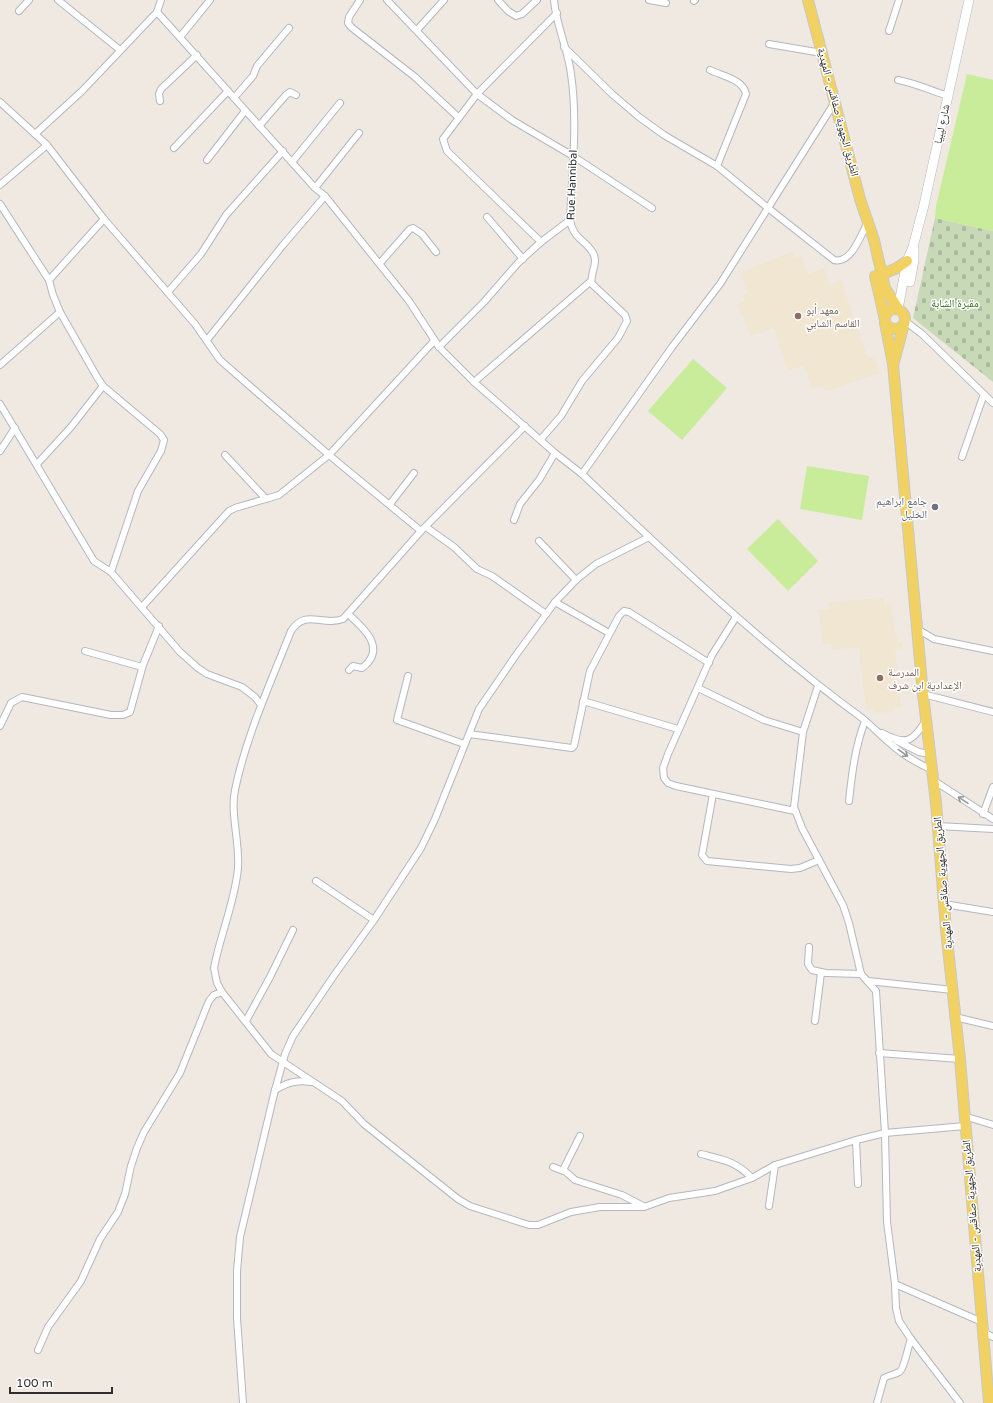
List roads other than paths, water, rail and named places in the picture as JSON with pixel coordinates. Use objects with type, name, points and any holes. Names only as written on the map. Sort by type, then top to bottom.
[{"type":"main road","name":"الطريق الجهوية صفاقس - المهدية","points":[[808,0],[868,224],[874,240],[885,321],[893,364],[923,694],[938,826],[944,904],[960,1059],[989,1403]]},
{"type":"main road","name":"شارع ليبيا","points":[[903,317],[908,260],[914,247],[969,0]]},
{"type":"main road","name":"شارع ليبيا","points":[[903,317],[914,260],[914,247]]},
{"type":"main road","points":[[879,275],[897,268],[908,260]]},
{"type":"main road","name":"الطريق الجهوية صفاقس - المهدية","points":[[879,275],[885,288],[903,317],[893,364]]},
{"type":"main road","points":[[888,311],[903,317],[896,329],[890,328],[885,321],[888,311]]},
{"type":"street","points":[[19,11],[29,0]]},
{"type":"street","points":[[58,0],[120,50]]},
{"type":"street","points":[[35,134],[82,91],[157,12],[161,0]]},
{"type":"street","points":[[180,37],[210,0]]},
{"type":"street","points":[[360,0],[349,17],[348,23],[351,27],[415,77],[458,117]]},
{"type":"street","points":[[387,0],[477,94],[512,120],[573,156],[652,208]]},
{"type":"street","points":[[417,30],[444,0]]},
{"type":"street","points":[[498,0],[508,11],[516,16],[522,14],[537,0]]},
{"type":"street","points":[[649,0],[666,3]]},
{"type":"street","points":[[889,31],[899,0]]},
{"type":"street","name":"Rue Hannibal","points":[[553,1],[571,72],[574,96],[575,133],[570,220],[576,236],[593,253],[595,262],[591,281]]},
{"type":"street","points":[[157,12],[315,188],[325,196],[409,301],[434,341],[474,382],[541,439],[555,453],[582,474],[736,617],[818,686],[866,721],[904,754],[983,814],[993,819]]},
{"type":"street","points":[[541,242],[447,151],[442,139],[477,94],[557,13]]},
{"type":"street","points":[[234,98],[253,76],[257,66],[289,28]]},
{"type":"street","points":[[769,44],[822,52]]},
{"type":"street","points":[[564,47],[612,94],[639,117],[664,135],[717,166],[834,260],[840,262],[846,259],[868,224]]},
{"type":"street","points":[[160,101],[158,94],[162,89],[197,55]]},
{"type":"street","points":[[710,70],[741,83],[745,88],[746,94],[717,166]]},
{"type":"street","points":[[898,80],[910,82],[948,96]]},
{"type":"street","points":[[174,148],[228,91]]},
{"type":"street","points":[[259,126],[286,94],[290,92],[296,95]]},
{"type":"street","points":[[0,102],[47,145],[104,219],[168,292],[207,340],[213,351],[231,371],[329,455],[390,504],[423,529],[454,547],[477,569],[492,576],[546,614]]},
{"type":"street","points":[[582,474],[672,347],[720,284],[835,102]]},
{"type":"street","points":[[292,162],[340,103]]},
{"type":"street","points":[[207,160],[245,111]]},
{"type":"street","points":[[315,188],[359,134]]},
{"type":"street","points":[[0,185],[47,145]]},
{"type":"street","points":[[168,292],[201,254],[226,215],[283,151]]},
{"type":"street","points":[[207,340],[283,245],[325,196]]},
{"type":"street","points":[[0,204],[50,280],[53,295],[60,312],[103,386],[160,434],[164,440],[161,451],[138,491],[111,572]]},
{"type":"street","points":[[487,217],[523,259]]},
{"type":"street","points":[[50,280],[104,219]]},
{"type":"street","points":[[439,347],[484,302],[523,259],[541,242],[570,220]]},
{"type":"street","points":[[380,263],[410,229],[413,228],[422,234],[436,252]]},
{"type":"street","points":[[474,382],[591,281],[592,284],[625,315],[627,321],[626,325],[602,359],[582,381],[561,416],[541,439]]},
{"type":"street","points":[[0,365],[60,312]]},
{"type":"street","points":[[903,317],[993,403]]},
{"type":"street","points":[[142,607],[229,511],[279,495],[329,455],[434,341]]},
{"type":"street","points":[[37,464],[71,427],[103,386]]},
{"type":"street","points":[[962,457],[984,394]]},
{"type":"street","points":[[0,404],[37,464],[88,553],[100,566],[111,572],[180,652],[198,668],[207,674],[242,687],[255,697],[261,705]]},
{"type":"street","points":[[525,426],[423,529],[348,614],[338,621],[306,619],[296,624],[292,631],[261,705],[234,790],[234,807],[239,850],[238,873],[214,968],[217,983],[222,992],[271,1054],[342,1101],[364,1124],[470,1206],[533,1226],[570,1212],[600,1208],[644,1207],[669,1198],[715,1191],[752,1178],[775,1165],[856,1140],[885,1133],[965,1126]]},
{"type":"street","points":[[0,451],[15,428]]},
{"type":"street","points":[[514,520],[520,504],[539,480],[555,453]]},
{"type":"street","points":[[224,455],[266,499]]},
{"type":"street","points":[[390,504],[414,473]]},
{"type":"street","points":[[243,1403],[237,1318],[238,1253],[243,1221],[285,1054],[293,1036],[334,974],[374,920],[422,848],[479,709],[488,695],[555,602],[576,580],[596,564],[649,537]]},
{"type":"street","points":[[539,541],[576,580]]},
{"type":"street","points":[[555,602],[609,633]]},
{"type":"street","points":[[469,734],[572,748],[574,746],[590,670],[621,613],[629,612],[709,664]]},
{"type":"street","points":[[348,614],[362,626],[373,640],[373,653],[367,664],[362,668],[353,666],[349,670]]},
{"type":"street","points":[[736,617],[709,664],[678,729],[663,768],[664,778],[671,784],[795,811]]},
{"type":"street","points":[[0,726],[11,703],[22,697],[112,716],[128,714],[132,708],[142,667],[159,626]]},
{"type":"street","points":[[918,630],[934,639],[993,651]]},
{"type":"street","points":[[85,651],[142,667]]},
{"type":"street","points":[[408,676],[398,720],[464,744]]},
{"type":"street","points":[[818,686],[803,732],[794,800],[795,811],[843,905],[849,923],[861,974],[876,991],[885,1133],[887,1222],[895,1284],[896,1308],[899,1321],[960,1403]]},
{"type":"street","points":[[698,688],[764,720],[803,732]]},
{"type":"street","points":[[923,694],[993,712]]},
{"type":"street","points":[[583,701],[678,729]]},
{"type":"street","points":[[891,738],[908,740],[915,737],[926,720]]},
{"type":"street","points":[[849,801],[852,767],[859,737],[866,721]]},
{"type":"street","points":[[877,730],[919,752],[930,754]]},
{"type":"street","points":[[983,814],[993,787]]},
{"type":"street","points":[[713,794],[702,855],[703,859],[707,861],[791,869],[800,868],[819,860]]},
{"type":"street","points":[[938,826],[993,829]]},
{"type":"street","points":[[316,881],[374,920]]},
{"type":"street","points":[[944,904],[993,912]]},
{"type":"street","points":[[246,1021],[293,930]]},
{"type":"street","points":[[809,947],[809,966],[812,970],[821,973],[861,974]]},
{"type":"street","points":[[815,1021],[821,973]]},
{"type":"street","points":[[868,982],[953,990]]},
{"type":"street","points":[[38,1350],[48,1327],[81,1280],[100,1239],[118,1212],[126,1194],[133,1157],[144,1132],[180,1073],[209,1001],[214,995],[222,992]]},
{"type":"street","points":[[955,1017],[993,1026]]},
{"type":"street","points":[[879,1054],[960,1059]]},
{"type":"street","points":[[276,1090],[287,1082],[301,1080],[313,1082]]},
{"type":"street","points":[[964,1116],[993,1125]]},
{"type":"street","points":[[563,1170],[580,1136]]},
{"type":"street","points":[[856,1140],[858,1184]]},
{"type":"street","points":[[701,1154],[733,1163],[752,1178]]},
{"type":"street","points":[[769,1206],[775,1165]]},
{"type":"street","points":[[553,1167],[563,1170],[575,1180],[622,1195],[644,1207]]},
{"type":"street","points":[[895,1284],[983,1327],[993,1336]]},
{"type":"street","points":[[877,1403],[884,1378],[898,1373],[903,1368],[905,1354],[911,1339]]},
{"type":"place","name":"معهد أبو القاسم الشابي","points":[[798,316]]},
{"type":"place","name":"جامع ابراهيم الخليل","points":[[935,507]]},
{"type":"place","name":"المدرسة الإعدادية ابن شرف","points":[[880,678]]},
{"type":"park label","name":"مقبرة الشابة","points":[[955,303]]}]
